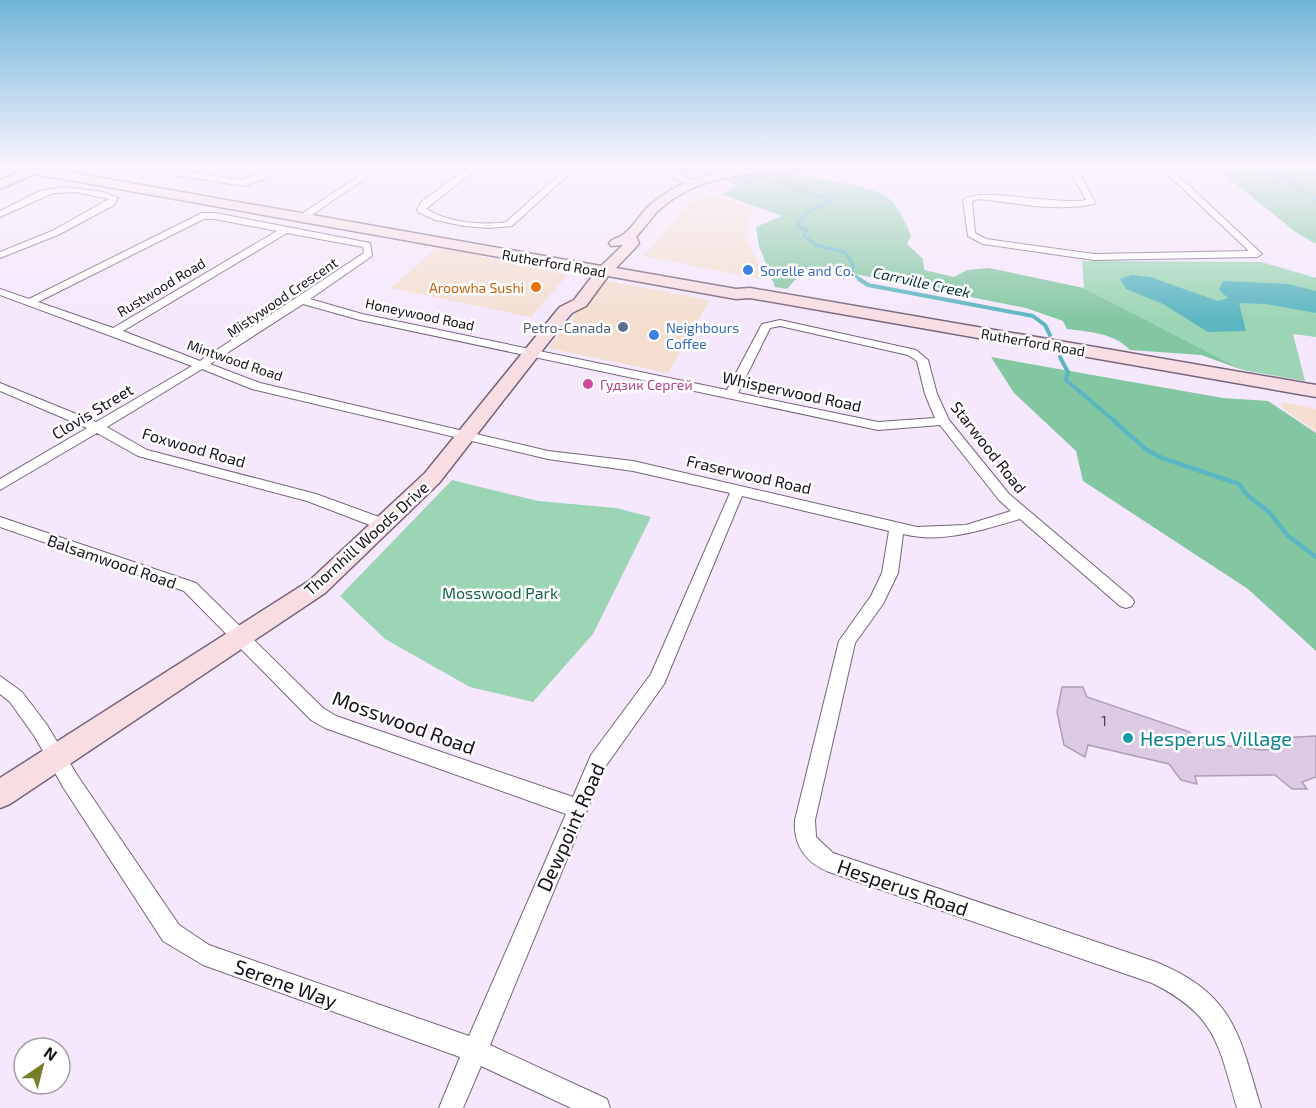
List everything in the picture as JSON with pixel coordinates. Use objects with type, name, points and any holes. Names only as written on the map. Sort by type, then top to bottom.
[{"type":"main road","name":"Rutherford Road","points":[[323,217],[602,266],[736,294],[750,293],[1316,391]]},
{"type":"main road","name":"Thornhill Woods Drive","points":[[0,794],[317,587],[432,478],[566,310],[580,303],[602,266],[632,243],[629,237],[646,217]]},
{"type":"street","points":[[0,255],[84,217]]},
{"type":"street","name":"Mistywood Crescent","points":[[30,302],[195,218],[208,217]]},
{"type":"street","name":"Mistywood Crescent","points":[[202,365],[304,301],[369,254],[367,245],[219,217]]},
{"type":"street","points":[[437,217],[491,227],[509,224],[517,217]]},
{"type":"street","points":[[969,217],[971,234],[983,241],[1094,257],[1249,256],[1257,254],[1217,217]]},
{"type":"street","name":"Rustwood Road","points":[[114,332],[285,230]]},
{"type":"street","name":"Mintwood Road","points":[[0,292],[256,386],[466,435]]},
{"type":"street","name":"Honeywood Road","points":[[304,301],[360,317],[530,353]]},
{"type":"street","name":"Starwood Road","points":[[731,395],[766,326],[780,323],[912,352],[922,360],[931,394],[943,421],[1004,497],[1126,602]]},
{"type":"street","name":"Whisperwood Road","points":[[530,353],[878,426],[943,421]]},
{"type":"street","name":"Clovis Street","points":[[0,485],[202,365]]},
{"type":"street","name":"Foxwood Road","points":[[0,387],[97,427],[143,453],[311,497],[385,525]]},
{"type":"street","name":"Fraserwood Road","points":[[466,435],[548,455],[633,466],[917,532],[966,530],[1022,513]]},
{"type":"street","name":"Dewpoint Road","points":[[451,1108],[598,761],[658,678],[738,490]]},
{"type":"street","name":"Balsamwood Road","points":[[0,522],[190,587],[243,637]]},
{"type":"street","name":"Hesperus Road","points":[[897,528],[890,573],[878,600],[847,641],[804,820],[807,843],[812,850],[829,862],[1156,973],[1186,986],[1207,1004],[1224,1028],[1249,1108]]},
{"type":"street","name":"Mosswood Road","points":[[243,637],[317,714],[331,722],[577,808]]},
{"type":"street","name":"Serene Way","points":[[0,684],[16,697],[41,731],[171,933],[203,954],[474,1050],[598,1108]]},
{"type":"shaded area","points":[[678,217],[750,217],[746,230],[748,243],[767,280],[643,256]]},
{"type":"shaded area","points":[[435,249],[452,250],[567,275],[531,317],[391,288]]},
{"type":"shaded area","points":[[602,280],[710,300],[668,373],[548,348]]},
{"type":"shaded area","points":[[1282,402],[1316,409],[1316,431],[1282,408]]},
{"type":"green space","points":[[780,217],[902,217],[911,236],[907,244],[923,259],[924,270],[954,277],[967,270],[989,268],[1084,288],[1243,370],[1201,355],[1130,350],[1117,340],[1093,332],[1067,329],[1063,321],[1026,308],[850,273],[805,269],[787,289],[775,287],[759,246],[756,227]]},
{"type":"green space","points":[[1277,217],[1316,217],[1316,244]]},
{"type":"green space","points":[[1082,261],[1261,262],[1316,278],[1316,337],[1293,334],[1305,381],[1243,370],[1084,288]]},
{"type":"green space","points":[[991,357],[1223,398],[1268,401],[1316,433],[1316,651],[1248,589],[1083,481],[1076,451],[1014,393]]},
{"type":"green space","name":"Mosswood Park","points":[[452,480],[538,501],[616,508],[651,517],[593,634],[533,702],[470,687],[385,639],[340,596]]},
{"type":"water","points":[[1132,275],[1150,277],[1218,301],[1228,298],[1219,290],[1223,281],[1288,284],[1316,291],[1316,313],[1266,304],[1239,303],[1246,331],[1208,332],[1163,304],[1126,289],[1120,279]]},
{"type":"building","name":"Hesperus Village","points":[[1062,687],[1083,687],[1087,697],[1190,732],[1195,742],[1263,750],[1275,749],[1279,738],[1316,736],[1316,777],[1302,782],[1307,789],[1292,789],[1275,775],[1195,776],[1197,784],[1181,780],[1169,764],[1088,745],[1085,757],[1064,745],[1057,712]]},
{"type":"waterway","name":"Carrville Creek","points":[[804,217],[797,223],[799,227],[807,230],[804,236],[816,245],[845,252],[852,263],[853,274],[861,280]]},
{"type":"waterway","name":"Carrville Creek","points":[[859,279],[868,285],[1033,316],[1045,325],[1050,335]]},
{"type":"waterway","name":"Carrville Creek","points":[[1060,357],[1068,372],[1066,380],[1117,423]]},
{"type":"waterway","name":"Carrville Creek","points":[[1115,422],[1147,450],[1162,458],[1239,484],[1245,493],[1270,513],[1287,535],[1316,557]]},
{"type":"place","name":"Sorelle and Co.","points":[[748,270]]},
{"type":"place","name":"Aroowha Sushi","points":[[536,287]]},
{"type":"place","name":"Petro-Canada","points":[[623,327]]},
{"type":"place","name":"Neighbours Coffee","points":[[654,335]]},
{"type":"place","name":"Гудзик Сергей","points":[[588,384]]},
{"type":"place","name":"Hesperus Village","points":[[1128,738]]}]
